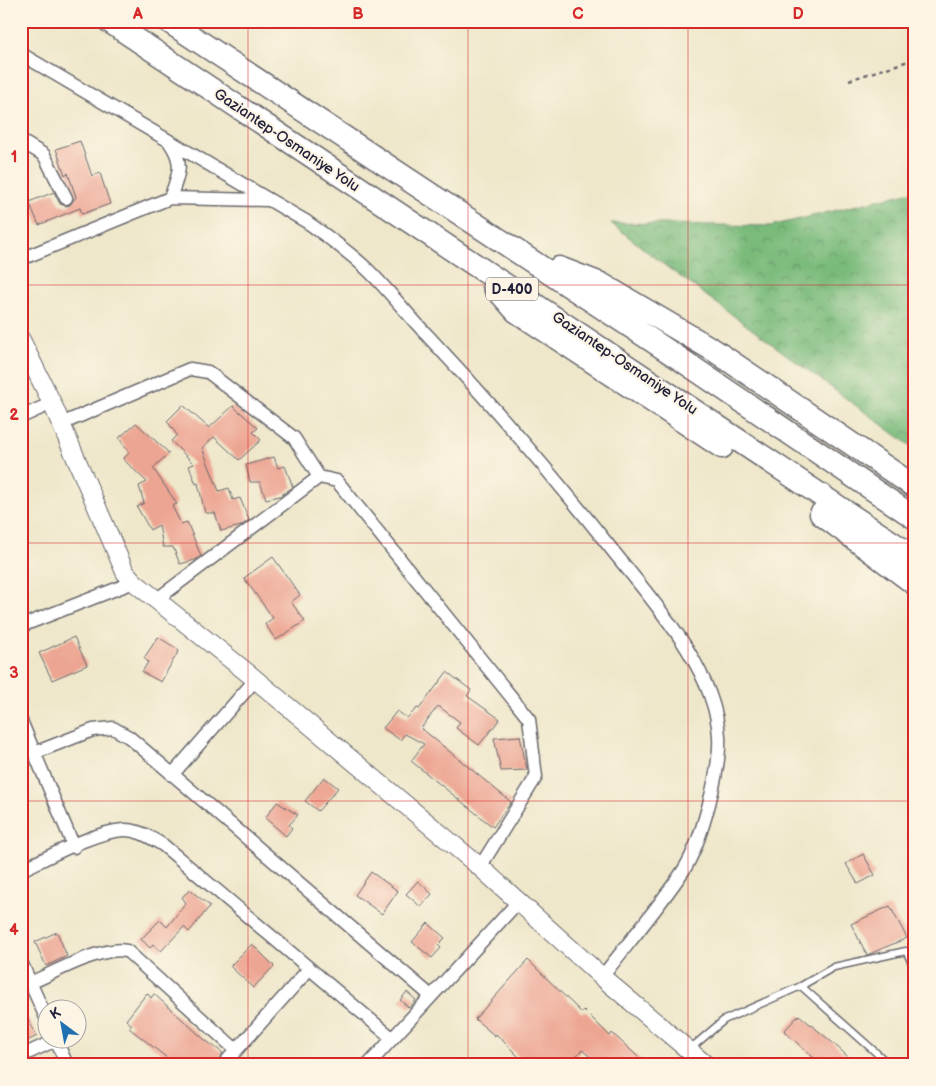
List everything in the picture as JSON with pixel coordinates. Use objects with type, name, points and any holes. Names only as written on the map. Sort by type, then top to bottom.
[{"type":"highway","name":"Gaziantep-Osmaniye Yolu","points":[[109,21],[915,558]]},
{"type":"highway","name":"D-400","points":[[168,21],[915,518]]},
{"type":"highway","points":[[522,255],[609,289],[715,351],[915,486]]},
{"type":"highway","points":[[475,264],[516,311],[842,527],[915,584]]},
{"type":"street","points":[[21,54],[307,222],[340,245],[370,272],[489,402],[557,480],[655,604],[693,660],[712,700],[719,736],[716,769],[706,815],[684,869],[602,977]]},
{"type":"street","points":[[21,140],[44,155],[66,198]]},
{"type":"street","points":[[169,142],[178,154],[180,166],[170,198]]},
{"type":"street","points":[[23,255],[170,198],[269,200]]},
{"type":"street","points":[[21,340],[52,403],[124,572],[156,600],[256,679],[480,867],[602,977],[706,1065]]},
{"type":"street","points":[[61,424],[190,369],[208,372],[294,438],[319,477],[337,481],[529,719],[536,777],[480,867]]},
{"type":"street","points":[[21,417],[52,403]]},
{"type":"street","points":[[156,600],[319,477]]},
{"type":"street","points":[[21,626],[134,582]]},
{"type":"street","points":[[172,774],[256,679]]},
{"type":"street","points":[[21,721],[74,847]]},
{"type":"street","points":[[34,753],[93,730],[113,728],[130,737],[431,996]]},
{"type":"street","points":[[21,870],[99,836],[124,830],[144,833],[163,845],[392,1038]]},
{"type":"street","points":[[376,1062],[392,1038],[519,902]]},
{"type":"street","points":[[30,983],[103,953],[117,949],[127,951],[236,1050]]},
{"type":"street","points":[[21,962],[38,1000]]},
{"type":"street","points":[[223,1065],[309,969]]},
{"type":"street","points":[[21,1056],[38,1048]]},
{"type":"street","points":[[59,1048],[67,1065]]},
{"type":"lane","points":[[689,1050],[724,1020],[801,986],[834,967],[906,951],[915,969]]},
{"type":"lane","points":[[801,986],[890,1065]]},
{"type":"path","points":[[848,80],[915,59]]},
{"type":"green space","points":[[915,191],[915,449],[659,261],[611,223],[771,226]]},
{"type":"building","points":[[80,141],[92,176],[100,173],[110,204],[82,214],[80,208],[39,225],[29,202],[54,192],[60,204],[66,206],[70,205],[76,197],[68,173],[65,175],[56,149]]},
{"type":"building","points":[[183,405],[209,428],[233,406],[258,428],[253,432],[261,440],[239,460],[214,437],[202,448],[219,491],[229,488],[233,500],[240,498],[249,520],[241,526],[221,531],[215,513],[205,513],[198,483],[196,484],[189,466],[194,464],[171,441],[177,435],[167,421]]},
{"type":"building","points":[[136,423],[169,453],[153,468],[177,504],[172,506],[181,524],[187,522],[201,556],[195,560],[180,564],[173,547],[163,547],[159,525],[150,530],[137,507],[144,503],[139,486],[147,482],[123,459],[129,453],[119,438]]},
{"type":"building","points":[[274,457],[278,468],[285,466],[293,487],[280,496],[266,499],[260,482],[250,482],[246,465]]},
{"type":"building","points":[[273,557],[300,595],[291,602],[305,621],[276,640],[265,624],[273,618],[244,578]]},
{"type":"building","points":[[74,637],[87,665],[52,680],[39,653]]},
{"type":"building","points":[[158,637],[179,650],[161,682],[142,672],[148,662],[144,658]]},
{"type":"building","points":[[447,672],[471,690],[467,696],[500,719],[479,745],[456,728],[460,722],[438,706],[421,728],[511,802],[493,827],[411,761],[424,744],[405,734],[400,740],[383,728],[397,711],[407,718],[417,708],[419,709]]},
{"type":"building","points":[[520,736],[527,770],[501,771],[494,738]]},
{"type":"building","points":[[324,777],[338,788],[318,811],[305,801]]},
{"type":"building","points":[[277,802],[298,815],[289,825],[292,828],[286,836],[265,818]]},
{"type":"building","points":[[863,854],[875,875],[858,884],[846,864]]},
{"type":"building","points":[[371,872],[398,891],[382,914],[355,895]]},
{"type":"building","points":[[418,881],[432,894],[421,907],[406,894]]},
{"type":"building","points":[[190,890],[210,906],[189,932],[184,927],[161,951],[153,944],[150,948],[141,939],[160,920],[167,927],[186,903],[182,897]]},
{"type":"building","points":[[890,906],[907,938],[867,955],[851,924]]},
{"type":"building","points":[[428,923],[445,938],[438,945],[441,948],[432,958],[412,942]]},
{"type":"building","points":[[57,932],[67,956],[46,966],[35,942]]},
{"type":"building","points":[[252,944],[274,966],[253,988],[230,966]]},
{"type":"building","points":[[528,960],[582,1013],[584,1010],[610,1036],[612,1033],[647,1065],[600,1065],[582,1050],[567,1065],[527,1065],[496,1034],[495,1036],[475,1019]]},
{"type":"building","points":[[407,992],[416,1000],[409,1008],[400,1000]]},
{"type":"building","points":[[147,993],[151,998],[154,994],[205,1040],[223,1053],[215,1065],[176,1065],[129,1028],[132,1025],[126,1020]]},
{"type":"building","points":[[21,1006],[37,1036],[21,1044]]},
{"type":"building","points":[[799,1015],[857,1065],[823,1065],[807,1052],[784,1031]]}]
